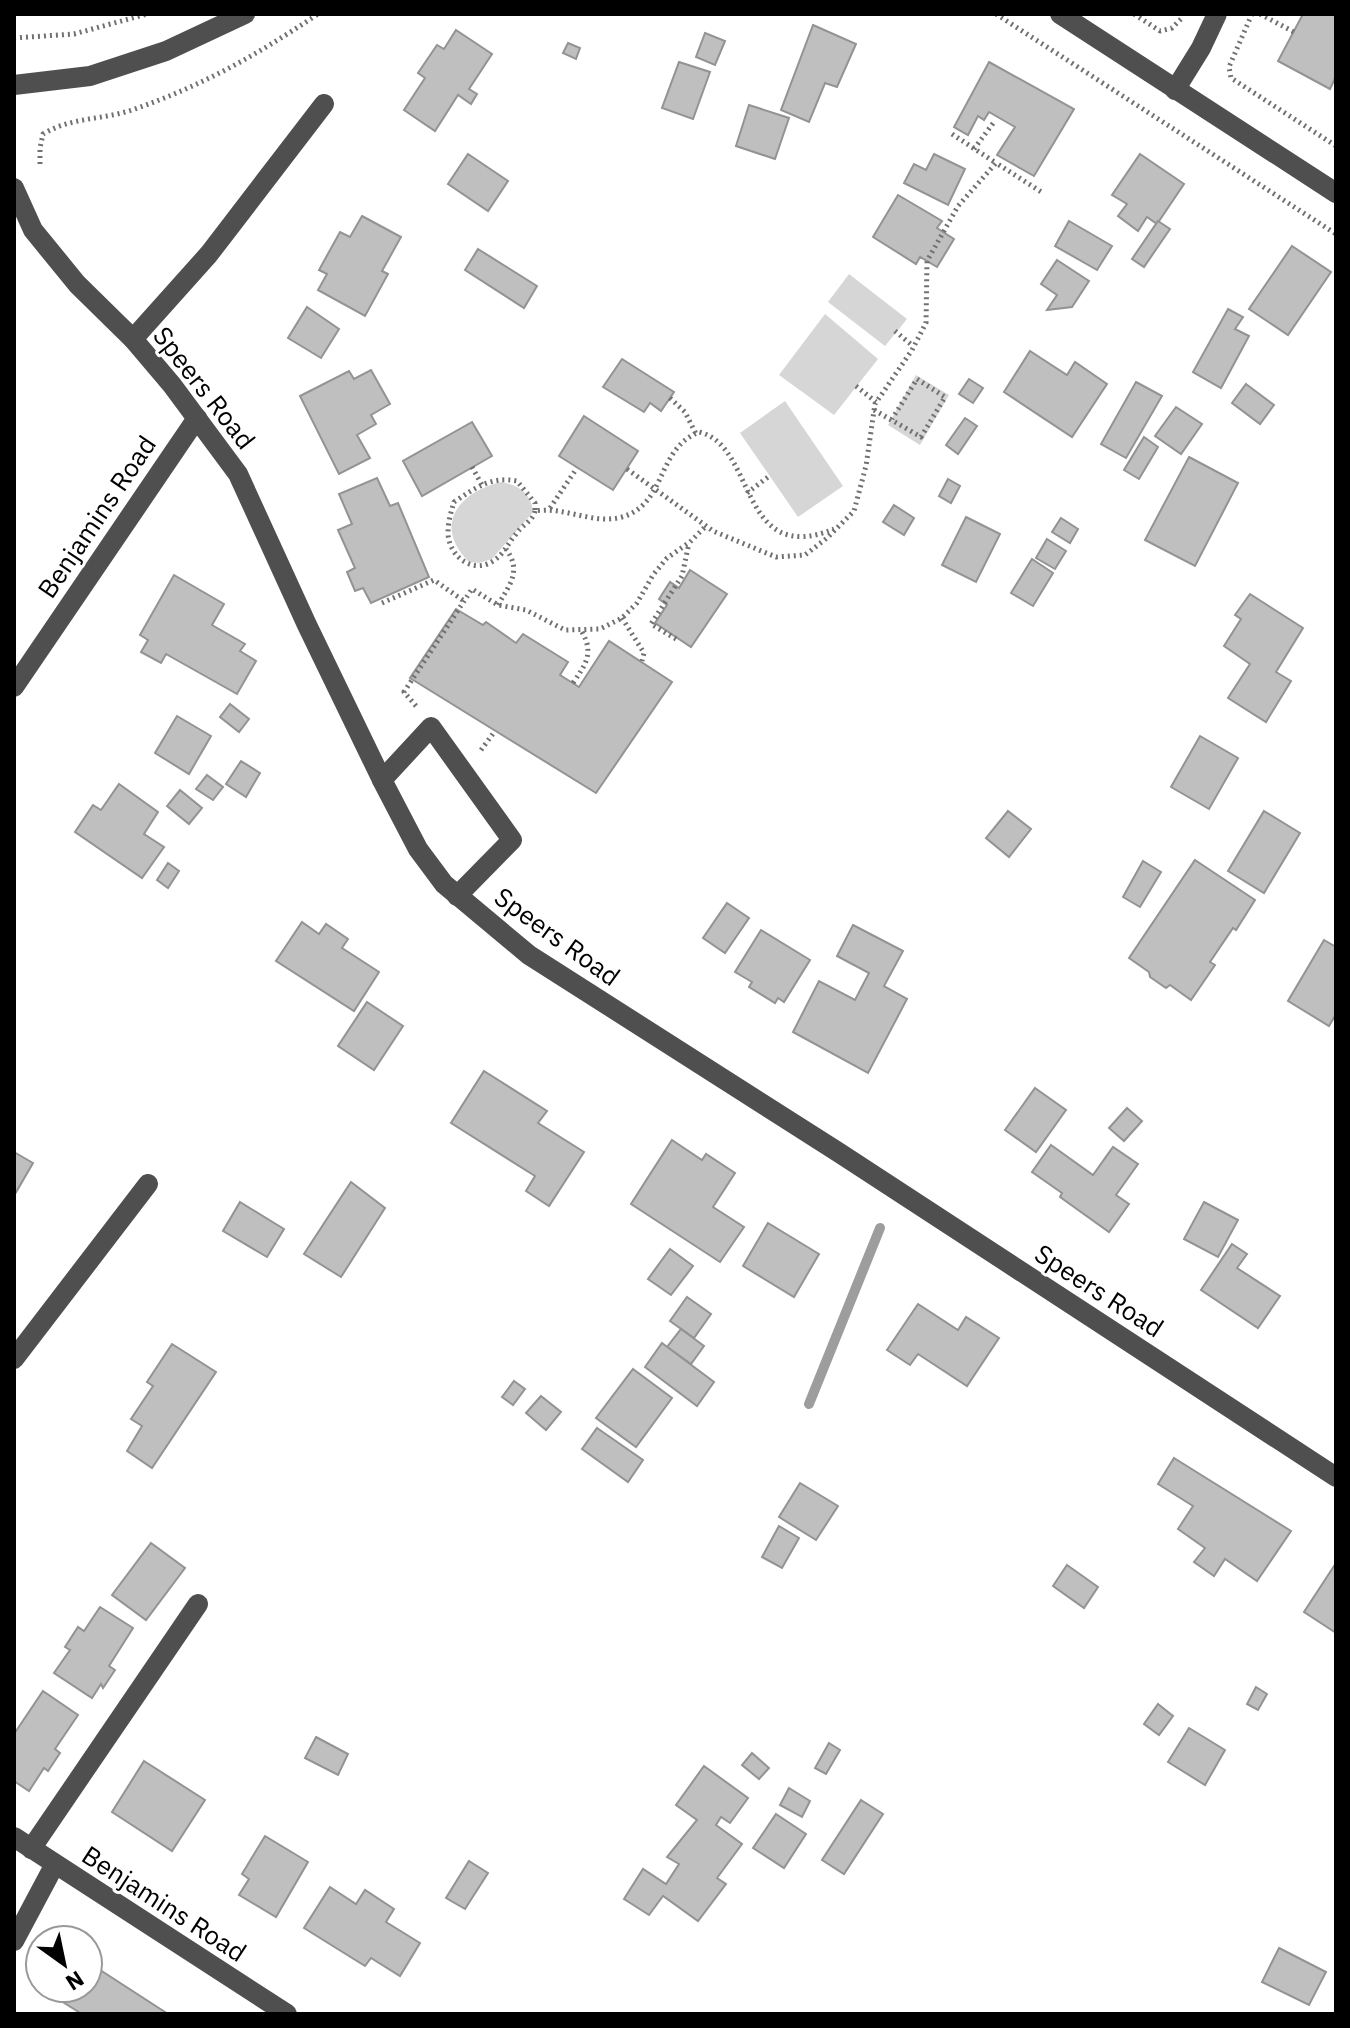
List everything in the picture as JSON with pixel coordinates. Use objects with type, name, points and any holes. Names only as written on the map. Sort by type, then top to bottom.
[{"type":"street","points":[[14,85],[90,76],[166,51],[245,14]]},
{"type":"street","points":[[1060,14],[1336,193]]},
{"type":"street","points":[[1175,90],[1201,48],[1217,14]]},
{"type":"street","points":[[133,339],[209,254],[324,104]]},
{"type":"street","name":"Speers Road","points":[[14,188],[33,230],[77,284],[133,339],[238,474],[382,780],[418,849],[444,884],[529,955],[838,1152],[1336,1477]]},
{"type":"street","name":"Benjamins Road","points":[[14,687],[197,418]]},
{"type":"street","points":[[382,780],[431,727],[512,840],[457,896]]},
{"type":"street","points":[[14,1359],[148,1184]]},
{"type":"street","points":[[22,1843],[198,1604]]},
{"type":"street","name":"Benjamins Road","points":[[22,1843],[287,2014]]},
{"type":"street","points":[[14,1941],[55,1864]]},
{"type":"path","points":[[14,38],[74,34],[147,14]]},
{"type":"path","points":[[40,164],[43,134],[61,123],[128,111],[205,82],[254,56],[318,14]]},
{"type":"path","points":[[996,14],[1336,234]]},
{"type":"path","points":[[1134,14],[1160,31],[1172,28],[1187,14]]},
{"type":"path","points":[[1252,14],[1229,67],[1231,78],[1336,146]]},
{"type":"path","points":[[1260,14],[1294,32]]},
{"type":"path","points":[[974,149],[994,122]]},
{"type":"path","points":[[952,134],[1043,193]]},
{"type":"path","points":[[627,469],[706,526],[776,557],[805,555],[854,511],[866,466],[876,402],[926,323],[927,261],[958,206],[996,163]]},
{"type":"path","points":[[895,331],[913,346]]},
{"type":"path","points":[[874,410],[921,437],[945,397],[917,379],[892,419]]},
{"type":"path","points":[[856,386],[876,402]]},
{"type":"path","points":[[670,398],[685,412],[696,434]]},
{"type":"path","points":[[535,511],[550,508],[597,518],[618,518],[631,514],[656,490],[673,450],[689,436],[708,434],[717,439],[729,456],[747,493],[770,526],[792,536],[818,535],[838,527]]},
{"type":"path","points":[[472,467],[482,485]]},
{"type":"path","points":[[550,508],[577,468]]},
{"type":"path","points":[[747,493],[768,477]]},
{"type":"path","points":[[500,478],[517,481],[535,503],[535,511],[494,561],[478,566],[465,564],[448,537],[454,502],[500,478]]},
{"type":"path","points":[[431,727],[404,692],[472,589],[498,605],[526,610],[565,630],[582,632],[600,629],[622,618],[637,603],[667,558],[706,526]]},
{"type":"path","points":[[676,639],[651,624],[682,576],[690,542]]},
{"type":"path","points":[[498,605],[515,573],[513,559],[506,549]]},
{"type":"path","points":[[382,603],[434,580],[464,601]]},
{"type":"path","points":[[622,618],[644,653],[642,661]]},
{"type":"path","points":[[573,683],[588,656],[589,644],[582,632]]},
{"type":"shaded area","points":[[849,274],[907,319],[885,346],[828,302]]},
{"type":"shaded area","points":[[825,314],[878,359],[834,415],[779,375]]},
{"type":"shaded area","points":[[916,375],[949,395],[920,445],[888,425]]},
{"type":"shaded area","points":[[785,401],[843,486],[798,517],[740,433]]},
{"type":"shaded area","points":[[501,482],[523,491],[530,500],[533,512],[492,559],[469,562],[452,535],[455,512],[473,494]]},
{"type":"building","points":[[1303,14],[1336,14],[1336,76],[1330,89],[1278,61]]},
{"type":"building","points":[[813,25],[856,44],[837,87],[825,83],[809,122],[781,110]]},
{"type":"building","points":[[456,30],[492,54],[469,89],[477,94],[471,104],[458,95],[435,131],[404,110],[425,78],[418,73],[437,45],[444,49]]},
{"type":"building","points":[[705,33],[725,41],[715,65],[696,57]]},
{"type":"building","points":[[568,43],[580,48],[576,59],[563,53]]},
{"type":"building","points":[[679,62],[710,72],[693,119],[662,108]]},
{"type":"building","points":[[989,62],[1074,109],[1034,176],[997,155],[1015,127],[989,112],[984,120],[978,116],[968,135],[954,127]]},
{"type":"building","points":[[749,105],[789,118],[775,159],[736,146]]},
{"type":"building","points":[[468,154],[508,181],[488,211],[448,184]]},
{"type":"building","points":[[934,154],[965,169],[948,205],[904,183],[914,164],[926,170]]},
{"type":"building","points":[[1140,154],[1184,184],[1157,224],[1147,217],[1138,231],[1118,216],[1127,204],[1112,195]]},
{"type":"building","points":[[898,195],[942,221],[937,228],[954,239],[937,267],[920,257],[916,264],[873,237]]},
{"type":"building","points":[[362,216],[401,237],[382,271],[388,274],[365,316],[318,290],[327,274],[319,270],[340,232],[350,237]]},
{"type":"building","points":[[1069,221],[1112,246],[1097,270],[1055,246]]},
{"type":"building","points":[[1158,221],[1170,229],[1144,267],[1132,259]]},
{"type":"building","points":[[1292,246],[1331,272],[1288,335],[1249,309]]},
{"type":"building","points":[[478,249],[537,286],[524,308],[465,270]]},
{"type":"building","points":[[1057,260],[1089,281],[1072,307],[1047,310],[1057,295],[1041,284]]},
{"type":"building","points":[[307,307],[339,329],[321,358],[288,338]]},
{"type":"building","points":[[1228,309],[1243,317],[1235,329],[1249,336],[1221,388],[1193,372]]},
{"type":"building","points":[[1030,351],[1067,375],[1075,362],[1107,384],[1072,437],[1004,392]]},
{"type":"building","points":[[622,359],[674,392],[661,411],[650,403],[644,412],[603,387]]},
{"type":"building","points":[[371,370],[390,404],[371,415],[376,424],[357,435],[370,458],[339,474],[300,396],[349,371],[354,379]]},
{"type":"building","points":[[969,379],[983,388],[973,403],[959,394]]},
{"type":"building","points":[[1136,382],[1162,396],[1126,458],[1101,444]]},
{"type":"building","points":[[1246,384],[1274,405],[1260,424],[1232,403]]},
{"type":"building","points":[[1176,407],[1202,424],[1181,454],[1155,436]]},
{"type":"building","points":[[584,416],[638,451],[613,490],[559,456]]},
{"type":"building","points":[[965,418],[977,426],[958,454],[946,445]]},
{"type":"building","points":[[472,422],[492,456],[422,496],[403,461]]},
{"type":"building","points":[[1144,437],[1158,447],[1139,479],[1124,470]]},
{"type":"building","points":[[1189,457],[1238,483],[1195,566],[1145,540]]},
{"type":"building","points":[[377,478],[390,506],[398,503],[429,577],[371,603],[363,588],[355,591],[347,572],[355,568],[338,530],[352,524],[339,494]]},
{"type":"building","points":[[948,479],[960,486],[951,503],[939,496]]},
{"type":"building","points":[[894,505],[914,518],[904,535],[883,522]]},
{"type":"building","points":[[966,517],[1000,534],[976,582],[942,565]]},
{"type":"building","points":[[1061,518],[1078,529],[1070,543],[1052,532]]},
{"type":"building","points":[[1047,539],[1066,551],[1055,569],[1036,558]]},
{"type":"building","points":[[1032,559],[1053,573],[1033,606],[1011,593]]},
{"type":"building","points":[[690,570],[727,594],[691,647],[655,623],[667,605],[659,599],[670,582],[679,588]]},
{"type":"building","points":[[174,575],[224,604],[212,625],[245,644],[240,651],[256,661],[237,694],[166,654],[161,663],[141,652],[148,640],[140,635]]},
{"type":"building","points":[[1250,594],[1303,628],[1276,672],[1291,681],[1266,722],[1228,698],[1250,664],[1224,646],[1241,619],[1235,615]]},
{"type":"building","points":[[456,609],[483,625],[486,622],[516,643],[523,634],[568,662],[560,675],[579,687],[609,641],[672,682],[596,793],[410,678]]},
{"type":"building","points":[[230,704],[249,719],[239,732],[220,717]]},
{"type":"building","points":[[177,716],[211,736],[189,774],[155,753]]},
{"type":"building","points":[[1200,736],[1238,758],[1209,809],[1171,787]]},
{"type":"building","points":[[241,761],[260,773],[246,797],[226,784]]},
{"type":"building","points":[[207,775],[223,787],[213,800],[196,789]]},
{"type":"building","points":[[119,784],[158,812],[144,834],[164,847],[142,878],[75,832],[93,805],[101,810]]},
{"type":"building","points":[[180,790],[202,808],[189,824],[167,806]]},
{"type":"building","points":[[1008,811],[1031,829],[1009,857],[986,838]]},
{"type":"building","points":[[1264,811],[1300,833],[1264,893],[1228,871]]},
{"type":"building","points":[[1195,860],[1255,900],[1210,962],[1215,965],[1191,1000],[1170,985],[1166,988],[1129,958]]},
{"type":"building","points":[[1143,861],[1161,872],[1140,907],[1123,897]]},
{"type":"building","points":[[168,863],[179,871],[168,888],[157,880]]},
{"type":"building","points":[[727,903],[749,918],[725,953],[703,938]]},
{"type":"building","points":[[302,922],[319,934],[326,924],[348,939],[342,948],[379,972],[354,1011],[276,961]]},
{"type":"building","points":[[853,925],[903,951],[884,986],[907,999],[868,1073],[793,1032],[819,981],[855,1000],[869,973],[837,956]]},
{"type":"building","points":[[761,930],[810,960],[784,1002],[778,998],[775,1003],[749,987],[752,982],[735,972]]},
{"type":"building","points":[[1324,940],[1336,947],[1336,1014],[1329,1026],[1288,1001]]},
{"type":"building","points":[[367,1002],[403,1026],[374,1070],[338,1046]]},
{"type":"building","points":[[484,1071],[547,1111],[538,1123],[584,1152],[549,1206],[526,1191],[535,1176],[451,1123]]},
{"type":"building","points":[[1035,1088],[1066,1110],[1036,1152],[1005,1130]]},
{"type":"building","points":[[1127,1108],[1142,1121],[1124,1141],[1109,1128]]},
{"type":"building","points":[[672,1140],[702,1160],[706,1154],[735,1173],[713,1207],[744,1227],[720,1262],[631,1204]]},
{"type":"building","points":[[1051,1145],[1093,1175],[1113,1147],[1138,1164],[1116,1195],[1129,1204],[1109,1232],[1060,1197],[1062,1193],[1032,1172]]},
{"type":"building","points":[[14,1152],[33,1163],[15,1194],[14,1193]]},
{"type":"building","points":[[351,1182],[385,1208],[341,1277],[304,1254]]},
{"type":"building","points":[[240,1202],[284,1229],[267,1257],[223,1231]]},
{"type":"building","points":[[1204,1202],[1238,1220],[1218,1257],[1184,1239]]},
{"type":"building","points":[[768,1223],[819,1254],[794,1297],[743,1266]]},
{"type":"building","points":[[1232,1244],[1247,1254],[1237,1268],[1280,1296],[1258,1328],[1201,1290]]},
{"type":"building","points":[[670,1249],[693,1266],[671,1295],[648,1279]]},
{"type":"building","points":[[687,1297],[711,1314],[694,1338],[670,1321]]},
{"type":"building","points":[[918,1304],[958,1330],[966,1317],[999,1338],[967,1386],[918,1354],[910,1365],[887,1350]]},
{"type":"building","points":[[681,1329],[704,1346],[691,1364],[667,1347]]},
{"type":"building","points":[[662,1343],[714,1382],[697,1406],[645,1367]]},
{"type":"building","points":[[172,1344],[216,1372],[152,1468],[127,1451],[142,1426],[131,1419],[153,1386],[147,1382]]},
{"type":"building","points":[[633,1369],[672,1398],[636,1447],[596,1418]]},
{"type":"building","points":[[514,1381],[525,1389],[513,1405],[502,1397]]},
{"type":"building","points":[[541,1396],[561,1412],[546,1430],[526,1413]]},
{"type":"building","points":[[597,1428],[643,1460],[628,1482],[582,1449]]},
{"type":"building","points":[[1174,1458],[1291,1531],[1257,1581],[1225,1559],[1214,1576],[1194,1562],[1205,1548],[1178,1529],[1193,1506],[1158,1484]]},
{"type":"building","points":[[800,1483],[838,1506],[816,1540],[779,1517]]},
{"type":"building","points":[[779,1526],[799,1538],[782,1568],[762,1557]]},
{"type":"building","points":[[151,1543],[185,1568],[146,1620],[112,1595]]},
{"type":"building","points":[[1067,1565],[1098,1587],[1084,1608],[1053,1586]]},
{"type":"building","points":[[1334,1566],[1336,1568],[1336,1633],[1304,1612]]},
{"type":"building","points":[[100,1607],[133,1628],[109,1666],[115,1670],[92,1698],[54,1673],[70,1650],[65,1647],[78,1627],[84,1631]]},
{"type":"building","points":[[1256,1687],[1267,1694],[1258,1710],[1247,1704]]},
{"type":"building","points":[[43,1691],[78,1715],[55,1749],[60,1753],[48,1771],[44,1768],[29,1791],[14,1781],[14,1734]]},
{"type":"building","points":[[1158,1704],[1173,1716],[1159,1735],[1144,1724]]},
{"type":"building","points":[[1189,1728],[1225,1750],[1205,1785],[1168,1762]]},
{"type":"building","points":[[316,1737],[348,1754],[338,1775],[305,1758]]},
{"type":"building","points":[[829,1743],[840,1750],[826,1774],[815,1768]]},
{"type":"building","points":[[752,1753],[769,1768],[759,1779],[742,1765]]},
{"type":"building","points":[[144,1761],[205,1800],[172,1851],[112,1812]]},
{"type":"building","points":[[704,1766],[748,1798],[730,1823],[721,1817],[716,1825],[742,1844],[717,1878],[726,1884],[698,1921],[663,1896],[649,1915],[624,1899],[643,1869],[666,1884],[679,1864],[667,1857],[697,1820],[676,1805]]},
{"type":"building","points":[[789,1788],[810,1801],[802,1817],[780,1805]]},
{"type":"building","points":[[861,1800],[883,1814],[844,1874],[822,1860]]},
{"type":"building","points":[[776,1814],[806,1834],[784,1868],[753,1848]]},
{"type":"building","points":[[265,1836],[308,1862],[276,1917],[239,1895],[249,1879],[242,1874]]},
{"type":"building","points":[[469,1861],[488,1873],[465,1909],[446,1898]]},
{"type":"building","points":[[330,1887],[356,1904],[365,1890],[394,1909],[386,1922],[420,1943],[400,1976],[371,1958],[365,1966],[304,1928]]},
{"type":"building","points":[[1279,1948],[1326,1972],[1309,2005],[1262,1982]]},
{"type":"building","points":[[104,1972],[168,2014],[82,2014],[66,2004],[104,2004]]},
{"type":"waterway","points":[[809,1404],[880,1228]]}]
